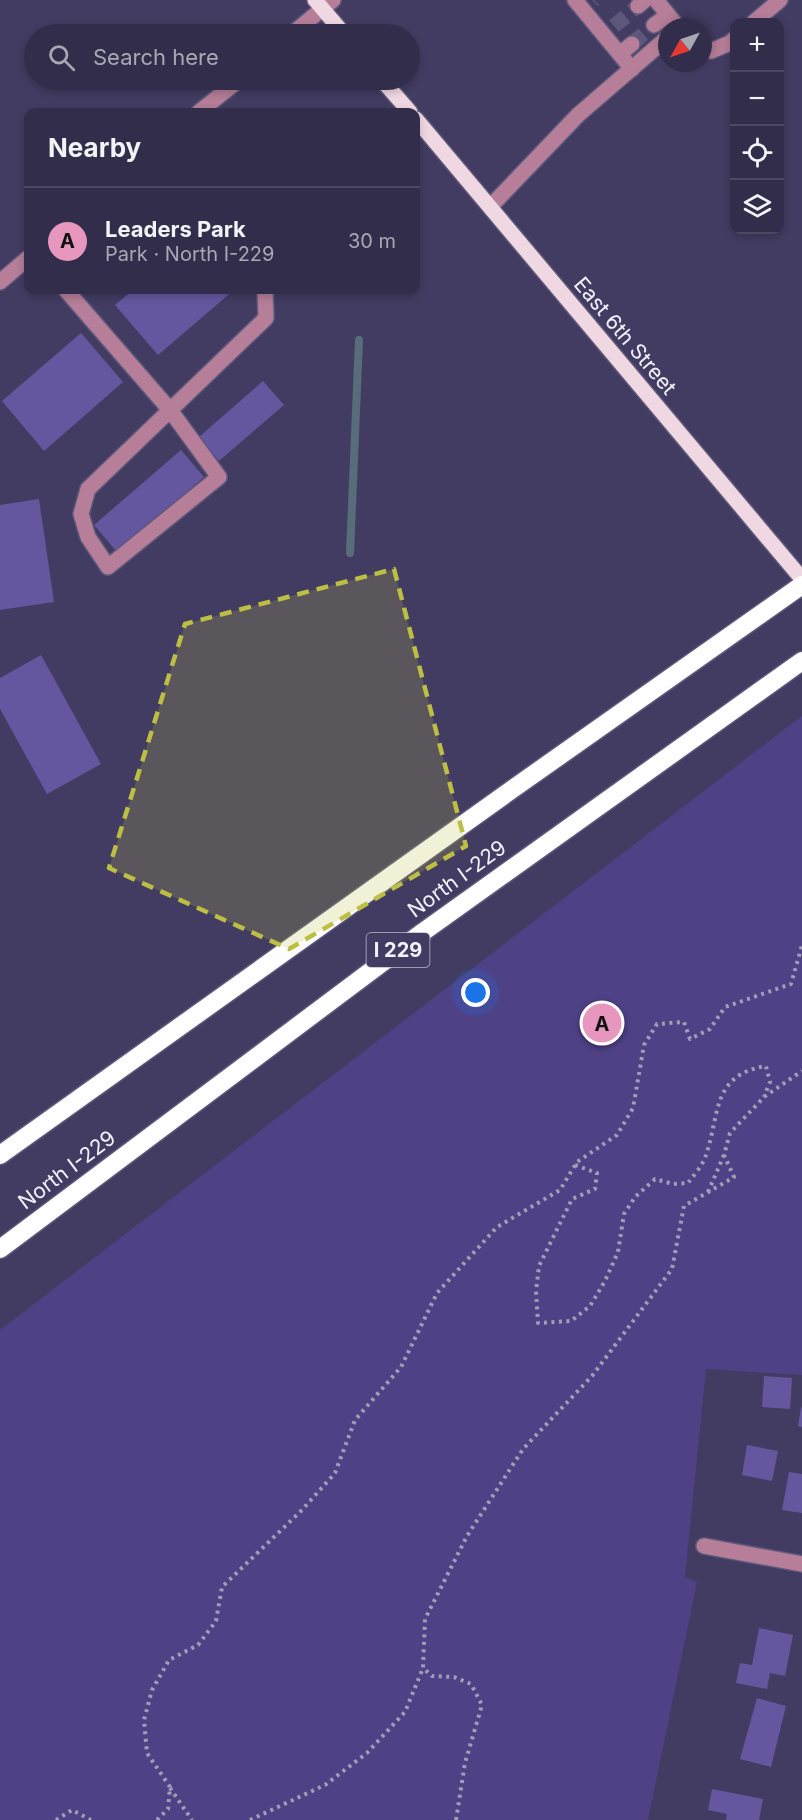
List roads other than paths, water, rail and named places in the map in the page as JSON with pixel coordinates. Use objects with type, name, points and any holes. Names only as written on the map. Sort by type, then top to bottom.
[{"type":"highway","name":"North I-229","points":[[0,1155],[802,585]]},
{"type":"highway","name":"North I-229","points":[[0,1249],[423,932],[802,660]]},
{"type":"main road","points":[[324,3],[338,24]]},
{"type":"main road","points":[[391,90],[406,108]]},
{"type":"main road","name":"East 6th Street","points":[[420,124],[802,579]]},
{"type":"street","points":[[656,0],[670,18]]},
{"type":"street","points":[[759,18],[780,0]]},
{"type":"street","points":[[302,24],[324,3]]},
{"type":"street","points":[[584,3],[626,49],[632,69]]},
{"type":"street","points":[[654,25],[668,15]]},
{"type":"street","points":[[712,51],[730,44]]},
{"type":"street","points":[[490,207],[578,115],[658,46]]},
{"type":"street","points":[[204,108],[226,90]]},
{"type":"street","points":[[0,282],[24,261]]},
{"type":"street","points":[[69,294],[170,410],[219,477],[108,567],[88,537],[81,514],[88,489],[170,410],[266,318],[265,294]]},
{"type":"street","points":[[704,1546],[802,1564]]},
{"type":"waterway","points":[[350,553],[359,340]]},
{"type":"tunnel","points":[[614,26],[638,6]]},
{"type":"tunnel","points":[[632,44],[654,25]]},
{"type":"place","name":"Leaders Park","points":[[602,1023]]}]
